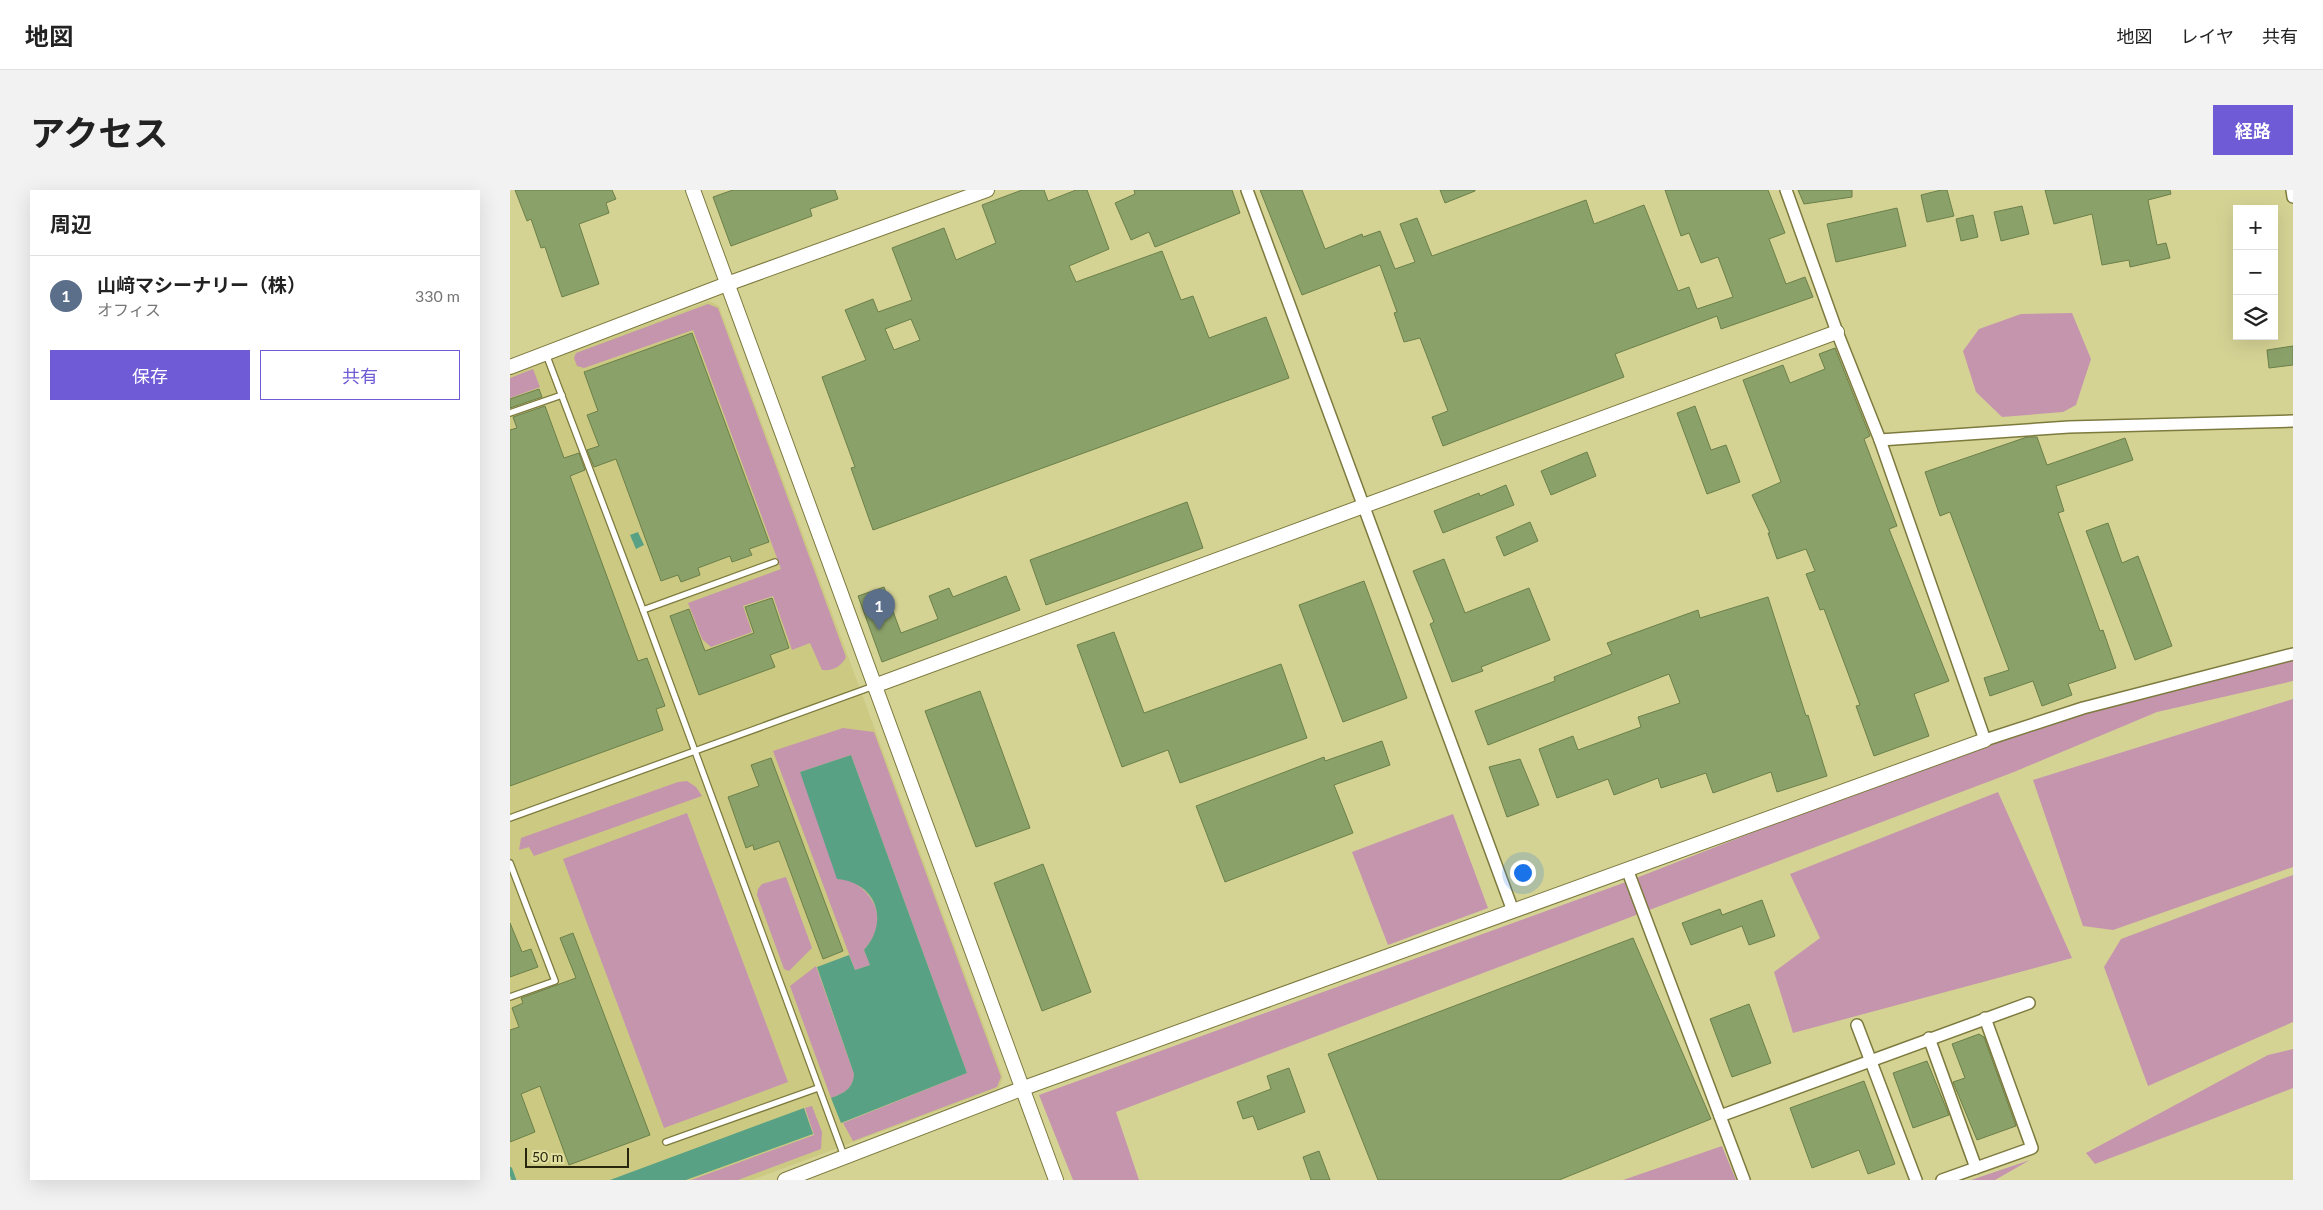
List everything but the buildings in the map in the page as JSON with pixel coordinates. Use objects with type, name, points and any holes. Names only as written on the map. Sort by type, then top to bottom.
[{"type":"street","points":[[693,190],[1021,1089],[1056,1180]]},
{"type":"street","points":[[510,367],[728,284],[987,190]]},
{"type":"street","points":[[1247,190],[1513,911]]},
{"type":"street","points":[[1786,190],[1837,332],[1880,440],[1985,740]]},
{"type":"street","points":[[2292,190],[2293,197]]},
{"type":"street","points":[[874,686],[1837,332]]},
{"type":"street","points":[[1880,440],[2070,426],[2293,421]]},
{"type":"street","points":[[785,1180],[1021,1089],[1985,740],[2084,708],[2293,654]]},
{"type":"street","points":[[1627,869],[1744,1180]]},
{"type":"street","points":[[1720,1116],[2029,1003]]},
{"type":"street","points":[[1942,1180],[2032,1148],[1984,1018]]},
{"type":"street","points":[[1857,1025],[1916,1180]]},
{"type":"street","points":[[1929,1038],[1976,1168]]},
{"type":"lane","points":[[546,354],[644,610],[845,1158]]},
{"type":"lane","points":[[510,413],[562,395]]},
{"type":"lane","points":[[644,610],[775,562]]},
{"type":"lane","points":[[510,818],[874,686]]},
{"type":"lane","points":[[510,863],[554,981],[510,997]]},
{"type":"lane","points":[[666,1142],[818,1088]]},
{"type":"shaded area","points":[[709,301],[719,306],[1003,1077],[999,1088],[752,1180],[510,1180],[510,375]]},
{"type":"shaded area","points":[[708,304],[718,308],[846,657],[839,666],[833,669],[822,670],[810,643],[792,650],[773,596],[743,606],[752,632],[711,647],[702,639],[688,603],[781,569],[693,330],[584,368],[577,366],[574,358],[576,353]]},
{"type":"shaded area","points":[[2072,313],[2091,359],[2076,405],[2063,412],[2002,417],[1976,392],[1963,351],[1979,329],[2021,314]]},
{"type":"shaded area","points":[[533,369],[540,387],[510,398],[510,378]]},
{"type":"shaded area","points":[[638,532],[644,545],[636,549],[630,535]]},
{"type":"shaded area","points":[[2293,660],[2293,681],[2157,712],[2014,772],[1116,1112],[1139,1180],[1073,1180],[1039,1095],[1626,882],[2017,729]]},
{"type":"shaded area","points":[[2293,699],[2293,867],[2113,930],[2083,926],[2033,780]]},
{"type":"shaded area","points":[[843,728],[874,732],[1001,1077],[997,1087],[853,1141],[843,1123],[967,1073],[851,755],[800,772],[850,880],[868,894],[876,911],[876,930],[864,950],[870,965],[855,970],[773,751]]},
{"type":"shaded area","points":[[851,755],[967,1073],[841,1123],[831,1098],[850,1087],[854,1074],[817,967],[849,955],[855,970],[870,965],[864,950],[872,939],[877,916],[875,905],[870,895],[861,887],[837,879],[800,772]]},
{"type":"shaded area","points":[[687,781],[696,787],[702,796],[534,856],[529,847],[519,850],[521,838],[678,782]]},
{"type":"shaded area","points":[[1998,792],[2072,958],[1793,1033],[1774,972],[1820,938],[1790,874]]},
{"type":"shaded area","points":[[687,813],[788,1082],[664,1128],[563,859]]},
{"type":"shaded area","points":[[1453,814],[1488,908],[1388,945],[1352,852]]},
{"type":"shaded area","points":[[2293,875],[2293,1022],[2148,1086],[2104,967],[2121,939]]},
{"type":"shaded area","points":[[786,877],[812,948],[789,971],[784,969],[757,895],[758,889],[762,884]]},
{"type":"shaded area","points":[[816,966],[854,1074],[850,1087],[831,1098],[790,986]]},
{"type":"shaded area","points":[[2293,1049],[2293,1088],[2095,1164],[2086,1153],[2268,1055]]},
{"type":"shaded area","points":[[812,1106],[822,1132],[821,1149],[738,1180],[691,1180],[814,1135],[805,1108]]},
{"type":"shaded area","points":[[804,1108],[813,1134],[686,1180],[610,1180]]},
{"type":"shaded area","points":[[1722,1146],[1736,1180],[1623,1180]]},
{"type":"shaded area","points":[[2030,1160],[1995,1180],[1971,1180]]},
{"type":"waterway","points":[[510,1169],[514,1180]]},
{"type":"place","name":"山﨑マシーナリー（株）","points":[[879,630]]}]
